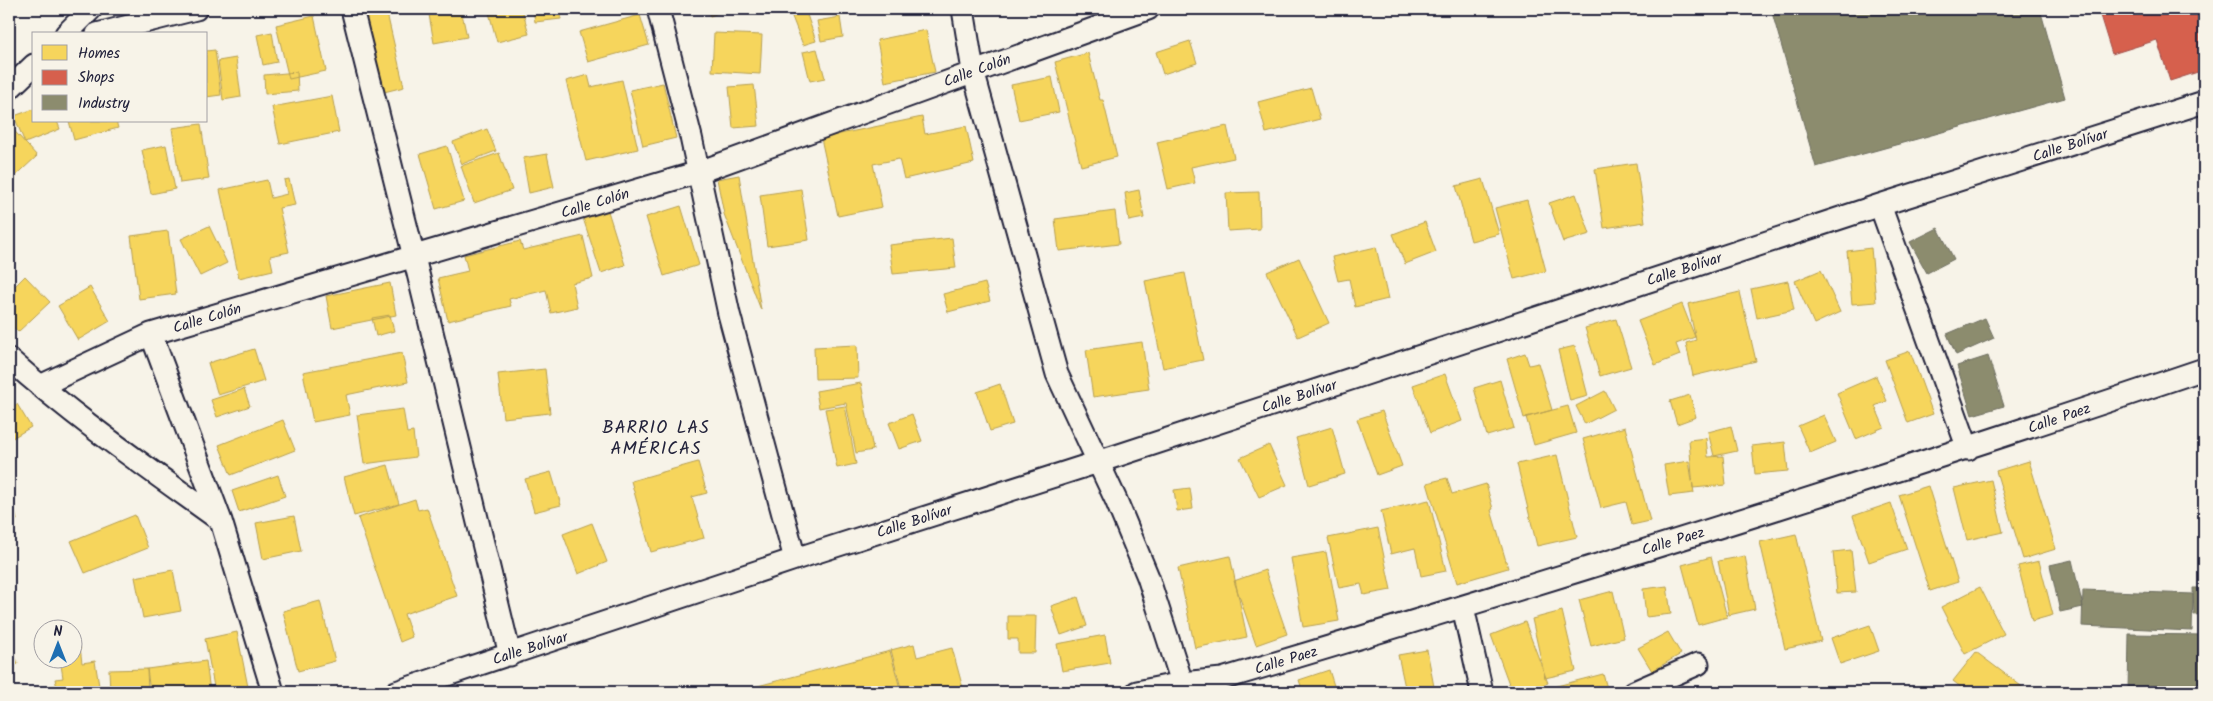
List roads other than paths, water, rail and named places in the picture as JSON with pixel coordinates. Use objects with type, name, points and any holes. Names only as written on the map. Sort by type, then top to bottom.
[{"type":"street","points":[[68,32],[91,9]]},
{"type":"street","points":[[105,32],[196,9]]},
{"type":"street","points":[[352,9],[510,655]]},
{"type":"street","points":[[658,9],[699,172],[729,314],[795,559]]},
{"type":"street","points":[[963,9],[973,71],[1057,374],[1116,500],[1148,578],[1184,688]]},
{"type":"street","name":"Calle Colón","points":[[40,386],[151,334],[699,172],[1148,9]]},
{"type":"street","points":[[9,89],[32,67]]},
{"type":"street","name":"Calle Bolívar","points":[[396,692],[795,559],[1098,462],[1880,205],[2204,102]]},
{"type":"street","points":[[1880,205],[1968,449]]},
{"type":"street","points":[[151,334],[222,521],[273,692]]},
{"type":"street","points":[[9,359],[40,386],[222,521]]},
{"type":"street","name":"Calle Paez","points":[[1137,692],[1184,688],[1222,679],[1463,607],[1968,449],[2204,369]]},
{"type":"street","points":[[1463,607],[1482,692]]},
{"type":"street","points":[[1634,692],[1698,664]]},
{"type":"district","name":"BARRIO LAS AMÉRICAS","points":[[656,437]]}]
